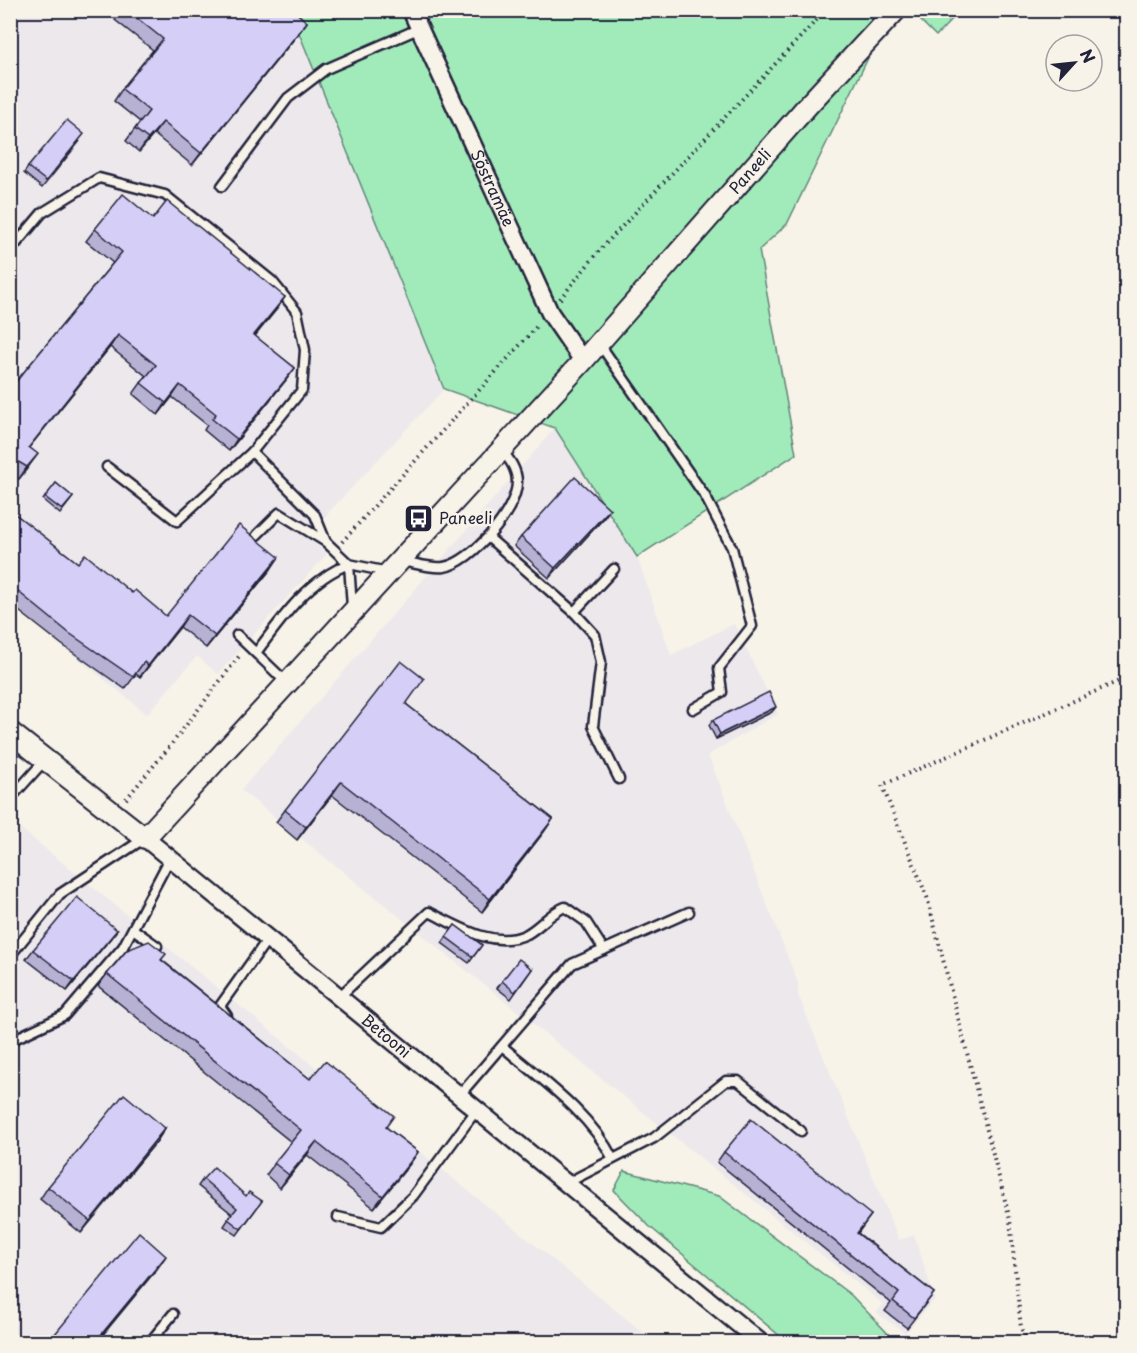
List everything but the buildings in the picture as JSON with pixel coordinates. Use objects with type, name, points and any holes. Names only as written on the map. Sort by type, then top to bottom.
[{"type":"street","name":"Sõstramäe","points":[[411,10],[549,313],[583,361]]},
{"type":"street","name":"Paneeli","points":[[145,838],[583,361],[809,104],[896,10]]},
{"type":"street","name":"Betooni","points":[[10,732],[145,838],[475,1112],[760,1342]]},
{"type":"lane","points":[[222,186],[288,98],[326,69],[418,29]]},
{"type":"lane","points":[[10,251],[42,213],[99,178],[165,195],[272,281],[297,312],[305,350],[302,390],[252,452],[177,521],[107,467]]},
{"type":"lane","points":[[599,342],[705,496],[732,548],[752,627],[719,669],[722,692],[693,709]]},
{"type":"lane","points":[[256,653],[275,626],[310,588],[332,571],[349,564],[444,567],[471,552],[489,538],[510,509],[517,483],[513,464],[501,449]]},
{"type":"lane","points":[[252,452],[315,515],[326,542]]},
{"type":"lane","points":[[257,535],[279,513],[326,542],[349,564],[352,611]]},
{"type":"lane","points":[[489,538],[574,612],[594,635],[601,662],[593,726],[619,779]]},
{"type":"lane","points":[[574,612],[614,568]]},
{"type":"lane","points":[[237,635],[287,683]]},
{"type":"lane","points":[[10,799],[45,759]]},
{"type":"lane","points":[[10,957],[60,894],[145,838]]},
{"type":"lane","points":[[10,1041],[65,1015],[123,947],[170,860]]},
{"type":"lane","points":[[338,999],[429,912],[470,932],[503,940],[527,933],[552,912],[565,907],[586,922],[604,950]]},
{"type":"lane","points":[[458,1098],[572,964],[689,912]]},
{"type":"lane","points":[[132,929],[157,946]]},
{"type":"lane","points":[[231,1020],[223,1013],[220,1006],[267,940]]},
{"type":"lane","points":[[502,1046],[577,1110],[603,1140],[613,1159]]},
{"type":"lane","points":[[565,1184],[654,1138],[726,1081],[738,1081],[801,1131]]},
{"type":"lane","points":[[338,1217],[381,1227],[413,1196],[475,1112]]},
{"type":"lane","points":[[150,1342],[173,1314]]},
{"type":"path","points":[[335,550],[549,313],[599,251],[826,10]]},
{"type":"path","points":[[113,814],[171,745],[248,645]]},
{"type":"path","points":[[1027,1342],[1021,1328],[1010,1220],[927,897],[882,785],[1126,678]]},
{"type":"shaded area","points":[[10,11],[290,11],[444,389],[315,527],[336,544],[218,674],[197,656],[147,714],[11,604]]},
{"type":"shaded area","points":[[555,428],[637,557],[671,655],[734,624],[778,714],[708,755],[798,983],[798,995],[899,1240],[914,1235],[935,1299],[905,1333],[877,1313],[883,1304],[241,790]]},
{"type":"shaded area","points":[[11,821],[655,1342],[11,1342]]},
{"type":"green space","points":[[931,10],[960,11],[936,36],[921,21]]},
{"type":"green space","points":[[290,11],[891,11],[787,224],[759,250],[796,454],[637,557],[555,428],[444,389]]},
{"type":"green space","points":[[624,1171],[719,1196],[851,1295],[896,1342],[787,1342],[649,1226],[614,1190]]},
{"type":"place","name":"Paneeli","points":[[418,518]]}]
